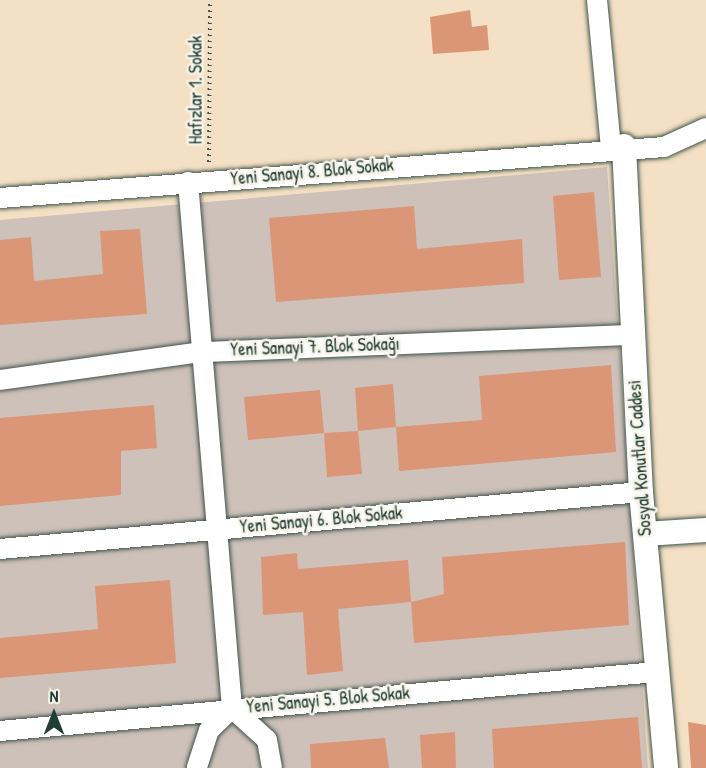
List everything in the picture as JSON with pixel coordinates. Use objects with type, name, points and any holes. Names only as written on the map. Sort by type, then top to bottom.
[{"type":"street","points":[[597,0],[618,147]]},
{"type":"street","name":"Yeni Sanayi 8. Blok Sokak","points":[[0,198],[618,147],[664,147],[706,128]]},
{"type":"street","name":"Sosyal Konutlar Caddesi","points":[[618,147],[645,534],[666,768]]},
{"type":"street","points":[[188,182],[232,708],[267,740],[272,768]]},
{"type":"street","name":"Yeni Sanayi 7. Blok Sokağı","points":[[0,380],[203,352],[631,335]]},
{"type":"street","name":"Yeni Sanayi 6. Blok Sokak","points":[[0,549],[642,492]]},
{"type":"street","points":[[645,534],[706,530]]},
{"type":"street","name":"Yeni Sanayi 5. Blok Sokak","points":[[0,731],[232,708],[656,672]]},
{"type":"street","points":[[197,768],[209,730],[232,708]]},
{"type":"path","name":"Hafızlar 1. Sokak","points":[[209,181],[210,0]]},
{"type":"shaded area","points":[[607,167],[648,768],[0,768],[0,220]]},
{"type":"building","points":[[470,10],[472,27],[487,25],[489,50],[433,54],[430,17]]},
{"type":"building","points":[[594,192],[601,277],[559,280],[553,196]]},
{"type":"building","points":[[414,206],[417,249],[522,239],[524,283],[276,302],[269,218]]},
{"type":"building","points":[[140,229],[147,314],[0,325],[0,240],[31,237],[34,281],[103,274],[100,231]]},
{"type":"building","points":[[611,365],[616,452],[399,471],[396,427],[482,420],[479,376]]},
{"type":"building","points":[[393,384],[396,427],[358,431],[355,388]]},
{"type":"building","points":[[320,390],[324,433],[248,440],[244,397]]},
{"type":"building","points":[[154,405],[157,448],[121,451],[121,495],[0,506],[0,418]]},
{"type":"building","points":[[358,431],[362,474],[327,477],[324,433]]},
{"type":"building","points":[[625,542],[629,625],[414,643],[411,602],[444,594],[442,557]]},
{"type":"building","points":[[297,553],[298,569],[408,560],[411,602],[338,609],[343,671],[307,675],[303,612],[263,615],[261,557]]},
{"type":"building","points":[[170,580],[176,663],[0,678],[0,638],[98,629],[95,586]]},
{"type":"building","points":[[638,717],[642,768],[494,768],[492,729]]},
{"type":"building","points":[[688,722],[706,725],[706,768],[691,768]]},
{"type":"building","points":[[455,732],[456,768],[422,768],[420,735]]},
{"type":"building","points":[[385,738],[389,768],[311,768],[310,744]]}]
